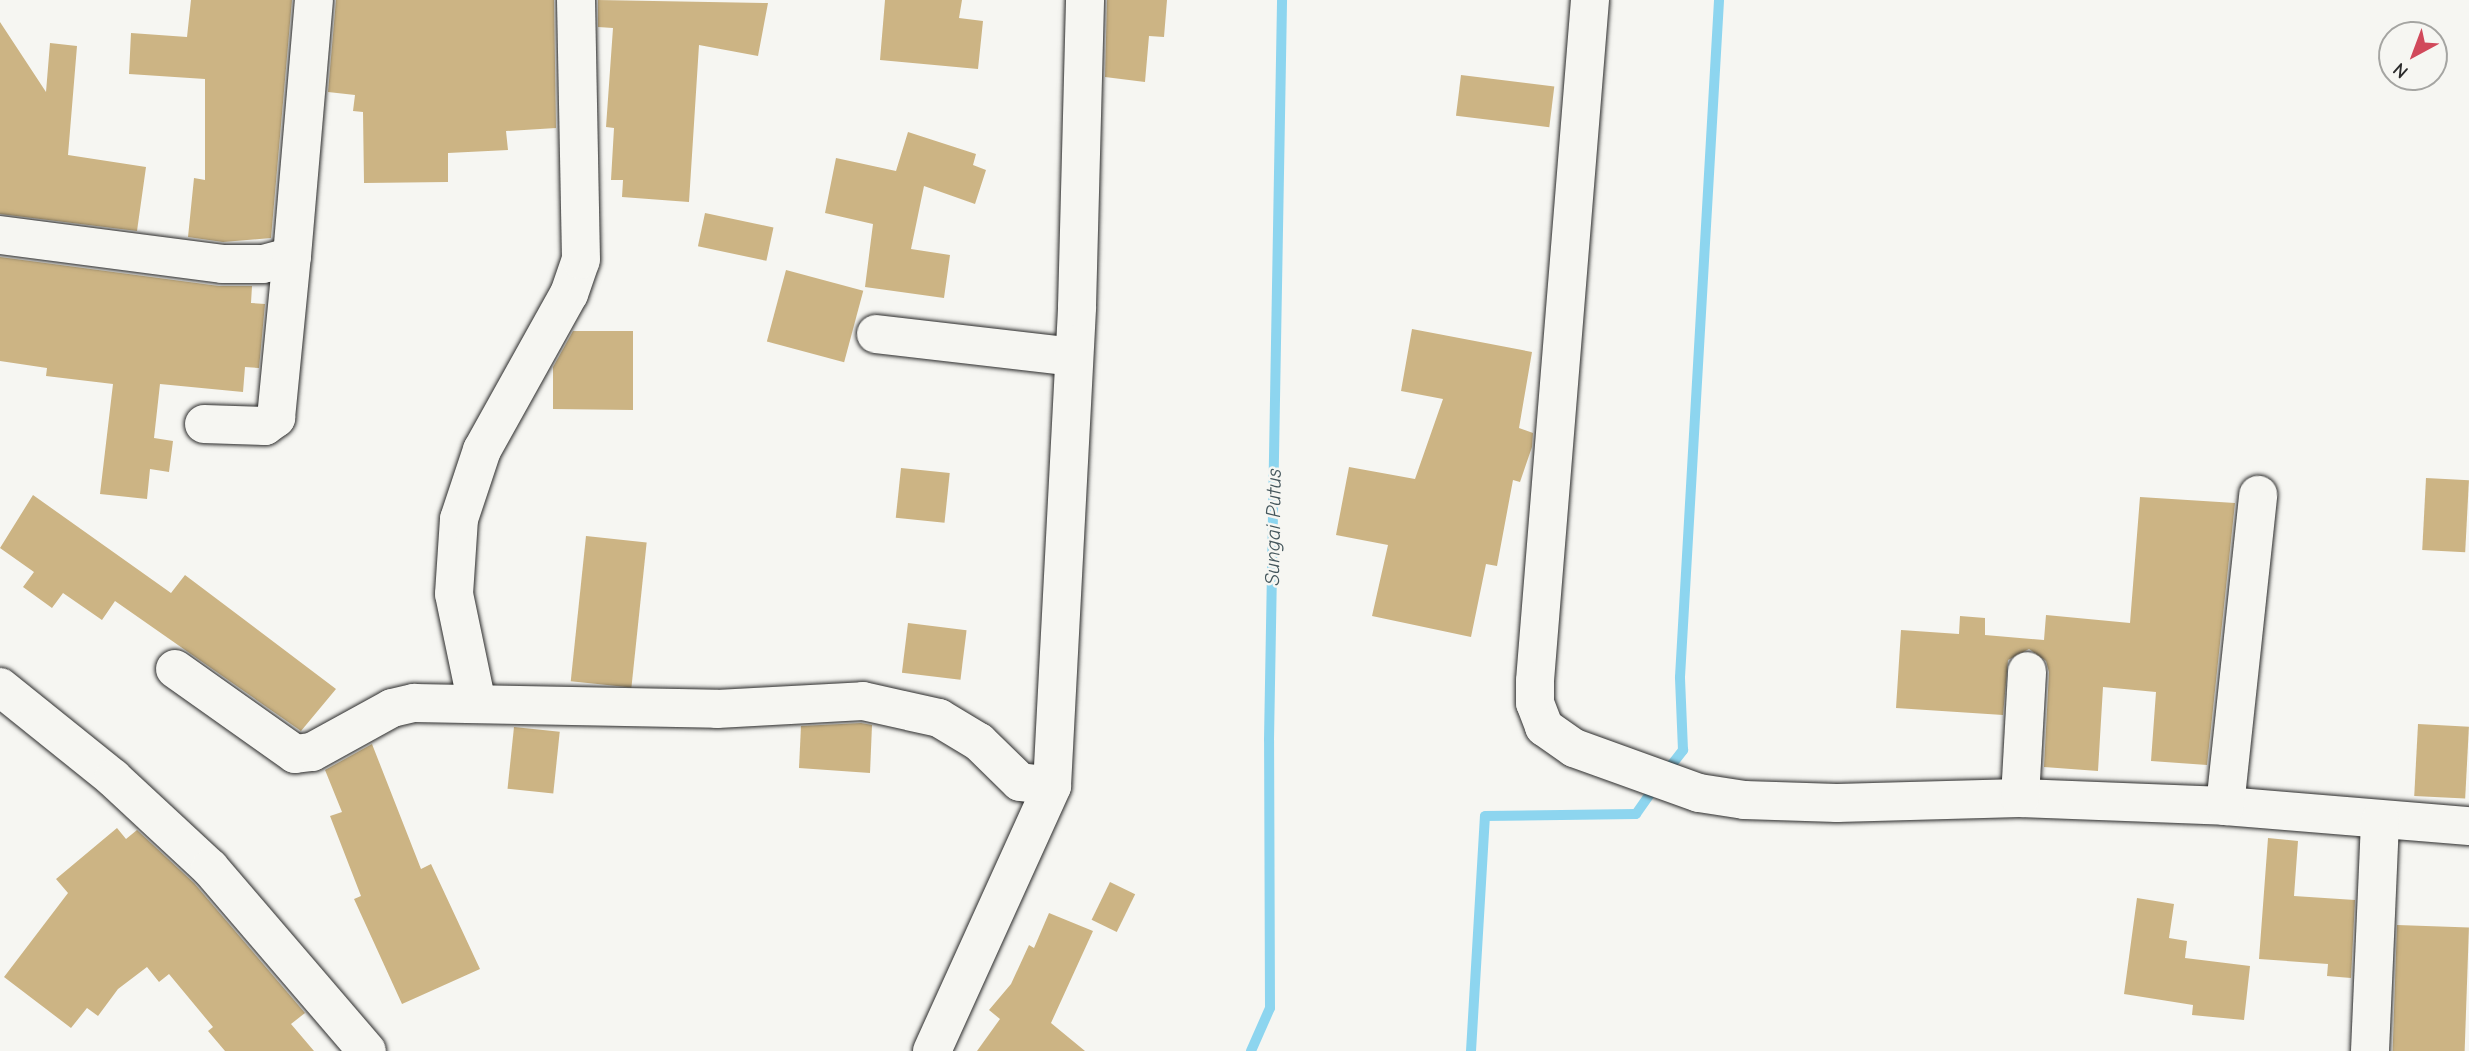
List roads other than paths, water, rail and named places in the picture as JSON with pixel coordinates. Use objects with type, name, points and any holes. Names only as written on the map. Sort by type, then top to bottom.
[{"type":"street","points":[[204,424],[265,426],[276,418],[314,0]]},
{"type":"street","points":[[477,704],[454,594],[459,519],[482,450],[569,294],[581,260],[576,0]]},
{"type":"street","points":[[932,1051],[1052,786],[1074,357],[1085,0]]},
{"type":"street","points":[[1590,0],[1535,703],[1544,727],[1574,748],[1699,793],[1837,803],[2020,798],[2225,806],[2380,821],[2469,826]]},
{"type":"street","points":[[0,235],[222,264],[263,264],[292,256]]},
{"type":"street","points":[[876,334],[1074,357]]},
{"type":"street","points":[[2225,806],[2258,495]]},
{"type":"street","points":[[175,670],[295,754],[312,752],[391,708],[414,703],[717,709],[863,701],[939,718],[979,743],[1020,782],[1052,786]]},
{"type":"street","points":[[2020,798],[2027,671]]},
{"type":"street","points":[[0,687],[113,778],[211,868],[367,1051]]},
{"type":"street","points":[[2370,1051],[2380,821]]},
{"type":"waterway","name":"Sungai Putus","points":[[1251,1051],[1270,1008],[1269,740],[1282,0]]},
{"type":"waterway","points":[[1666,772],[1683,750],[1680,677],[1719,0]]},
{"type":"waterway","points":[[1471,1051],[1485,816],[1636,814],[1655,787]]}]
